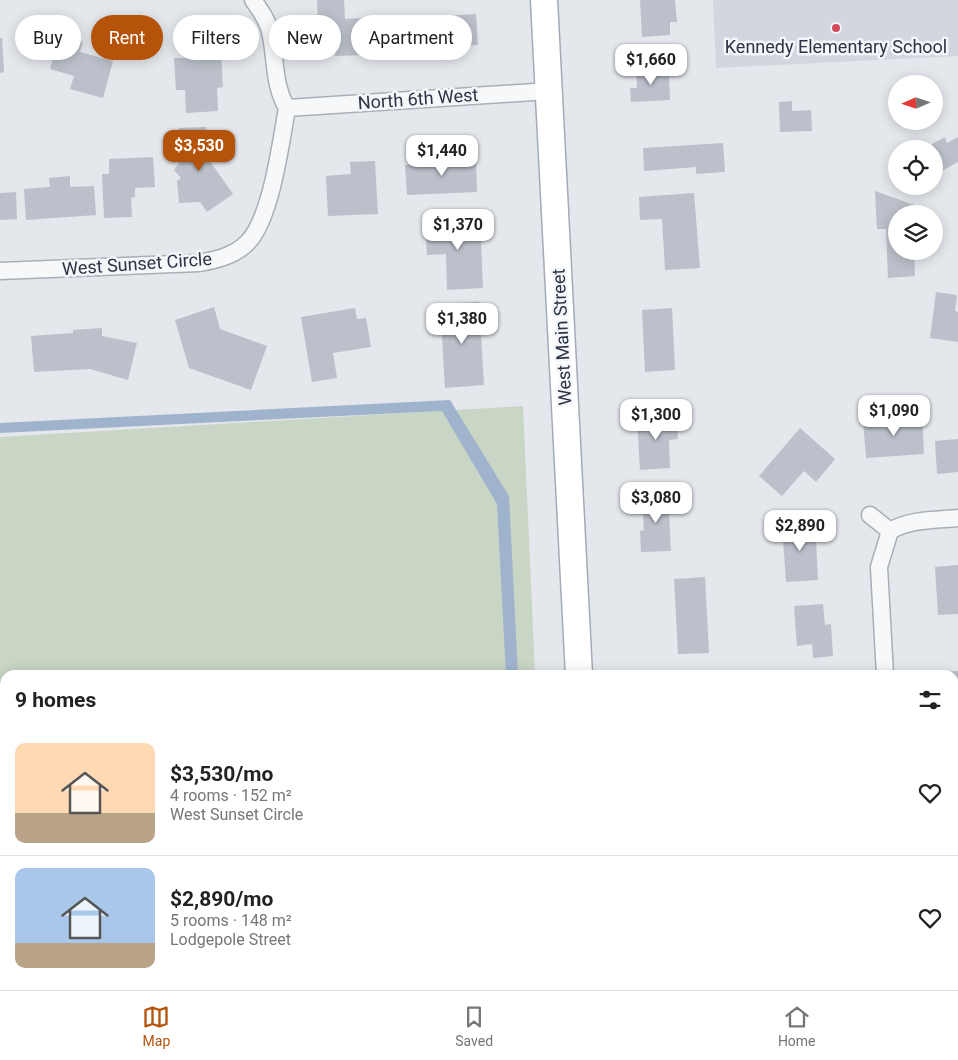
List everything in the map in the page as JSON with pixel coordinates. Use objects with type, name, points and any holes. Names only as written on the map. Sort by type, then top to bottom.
[{"type":"main road","name":"West Main Street","points":[[544,0],[579,670]]},
{"type":"street","points":[[253,0],[263,14],[270,30],[280,96],[287,108]]},
{"type":"street","name":"North 6th West","points":[[287,108],[549,91]]},
{"type":"street","name":"West Sunset Circle","points":[[0,271],[199,264],[233,253],[247,243],[258,230],[271,191],[287,108]]},
{"type":"street","points":[[870,514],[890,531]]},
{"type":"street","points":[[885,670],[879,567],[890,531],[897,527],[922,520],[958,518]]},
{"type":"shaded area","name":"Kennedy Elementary School","points":[[713,0],[958,0],[958,56],[716,68]]},
{"type":"green space","points":[[523,406],[535,670],[0,670],[0,437]]},
{"type":"water","points":[[450,400],[509,496],[518,670],[506,670],[497,504],[442,411],[0,433],[0,423]]},
{"type":"building","points":[[317,0],[344,0],[345,19],[351,19],[351,55],[341,56],[341,15],[318,15]]},
{"type":"building","points":[[640,0],[675,0],[677,22],[670,22],[670,35],[642,37]]},
{"type":"building","points":[[476,14],[478,45],[472,45],[472,15],[460,15]]},
{"type":"building","points":[[0,38],[2,38],[4,72],[0,73]]},
{"type":"building","points":[[81,52],[91,55],[91,60],[113,61],[103,98],[70,89],[74,76],[50,69],[52,60],[81,60]]},
{"type":"building","points":[[174,60],[221,60],[223,87],[217,88],[218,111],[186,113],[185,90],[176,90]]},
{"type":"building","points":[[661,68],[662,77],[669,76],[670,100],[631,102],[630,88],[637,88],[636,69]]},
{"type":"building","points":[[792,101],[792,111],[811,110],[812,131],[780,132],[779,102]]},
{"type":"building","points":[[206,127],[207,157],[233,194],[207,212],[200,202],[179,203],[177,181],[181,178],[174,170],[181,160],[179,128]]},
{"type":"building","points":[[945,137],[947,143],[958,137],[958,162],[943,170],[943,140],[940,140]]},
{"type":"building","points":[[723,143],[725,172],[696,174],[696,167],[644,171],[643,148]]},
{"type":"building","points":[[455,156],[455,161],[476,160],[477,192],[407,195],[405,165],[429,164],[429,157]]},
{"type":"building","points":[[153,157],[155,187],[135,188],[135,197],[131,198],[132,217],[104,218],[102,174],[109,174],[109,159]]},
{"type":"building","points":[[375,161],[378,214],[328,216],[326,176],[351,174],[350,162]]},
{"type":"building","points":[[70,176],[70,187],[94,186],[96,215],[26,220],[24,189],[50,187],[49,178]]},
{"type":"building","points":[[875,191],[914,205],[888,205],[888,260],[914,260],[915,276],[888,278],[886,229],[877,229]]},
{"type":"building","points":[[16,192],[17,219],[0,220],[0,193]]},
{"type":"building","points":[[694,193],[700,268],[665,270],[662,219],[640,220],[639,197]]},
{"type":"building","points":[[480,218],[483,288],[447,290],[446,254],[427,255],[425,221]]},
{"type":"building","points":[[936,292],[957,295],[955,311],[958,312],[958,342],[930,338]]},
{"type":"building","points":[[479,302],[484,385],[445,388],[440,304]]},
{"type":"building","points":[[214,307],[220,329],[267,346],[251,390],[189,368],[175,320]]},
{"type":"building","points":[[355,308],[357,319],[366,318],[371,347],[333,353],[337,378],[312,382],[301,317]]},
{"type":"building","points":[[672,308],[675,370],[645,372],[642,310]]},
{"type":"building","points":[[102,328],[102,336],[137,343],[128,380],[90,369],[34,372],[31,336],[73,333],[73,330]]},
{"type":"building","points":[[677,415],[678,439],[669,440],[670,468],[640,470],[637,417]]},
{"type":"building","points":[[922,416],[924,454],[866,458],[863,420]]},
{"type":"building","points":[[800,428],[835,459],[816,482],[804,471],[782,496],[759,476]]},
{"type":"building","points":[[958,439],[958,472],[937,474],[935,441]]},
{"type":"building","points":[[668,495],[671,551],[641,552],[640,531],[644,530],[642,496]]},
{"type":"building","points":[[815,522],[818,580],[786,582],[782,524]]},
{"type":"building","points":[[958,565],[958,614],[938,615],[935,567]]},
{"type":"building","points":[[705,577],[709,653],[678,654],[674,579]]},
{"type":"building","points":[[823,604],[825,625],[831,624],[833,656],[813,658],[812,644],[797,646],[794,606]]},
{"type":"place","name":"Kennedy Elementary School","points":[[836,28]]}]
